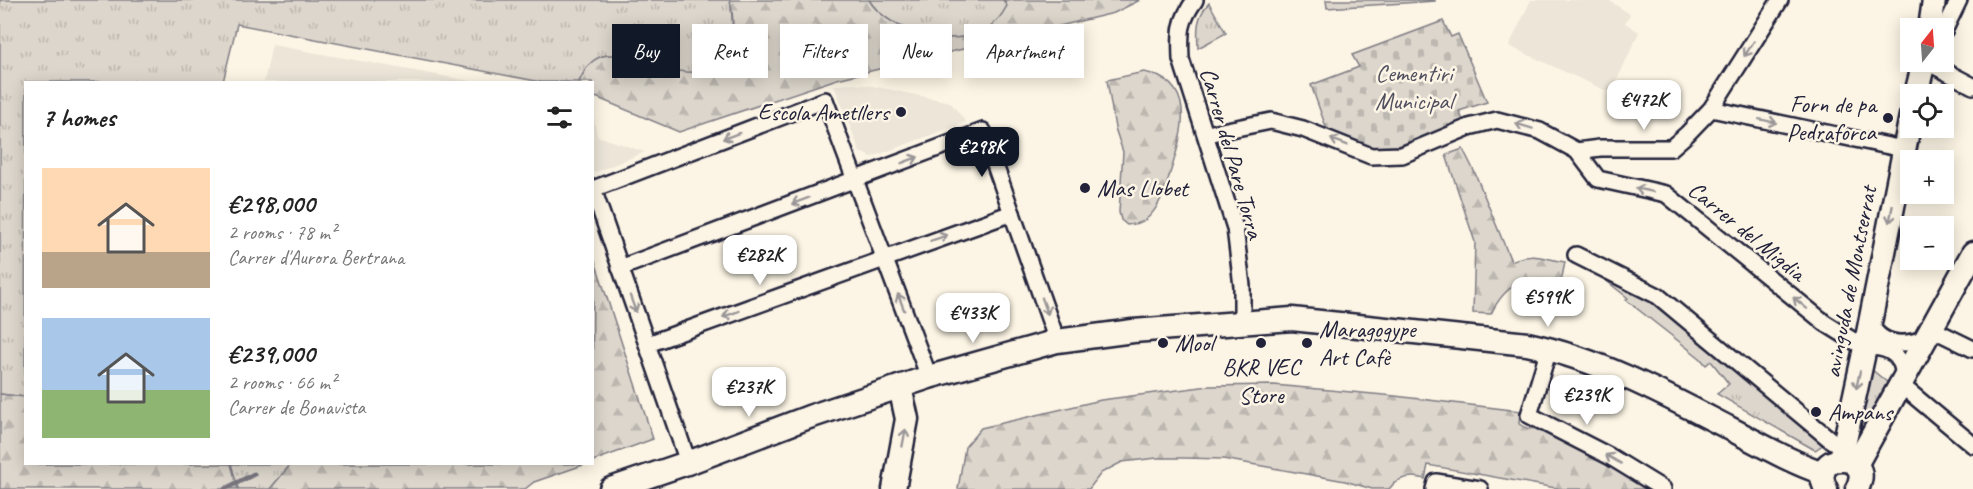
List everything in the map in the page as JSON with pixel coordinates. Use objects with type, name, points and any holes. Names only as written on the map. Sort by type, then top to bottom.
[{"type":"street","name":"Carrer del Pare Torra","points":[[1195,0],[1180,30],[1181,59],[1235,228],[1242,286],[1242,322]]},
{"type":"street","points":[[1206,134],[1271,122],[1303,129],[1371,156],[1402,155],[1469,127],[1497,120],[1540,131],[1577,151],[1600,148],[1671,148],[1711,109],[1780,0]]},
{"type":"street","points":[[1931,18],[1934,0]]},
{"type":"street","points":[[1950,18],[1959,0]]},
{"type":"street","points":[[1945,72],[1973,86]]},
{"type":"street","points":[[594,189],[825,100],[929,377]]},
{"type":"street","points":[[1711,109],[1903,149]]},
{"type":"street","points":[[620,268],[983,132],[1058,341]]},
{"type":"street","name":"avinguda de Montserrat","points":[[1857,489],[1860,475],[1838,466],[1865,348],[1906,138]]},
{"type":"street","name":"Carrer del Migdia","points":[[1577,151],[1598,180],[1666,194],[1825,323],[1865,348],[1875,347],[1897,356],[1903,366],[1902,383]]},
{"type":"street","points":[[594,192],[688,462]]},
{"type":"street","points":[[648,344],[1012,213]]},
{"type":"street","points":[[1838,466],[1902,383],[1929,334],[1966,282],[1973,253]]},
{"type":"street","points":[[1576,255],[1658,296],[1832,441],[1838,466]]},
{"type":"street","points":[[611,489],[809,417],[929,377],[1058,341],[1133,331],[1292,319],[1515,343],[1549,349],[1602,367],[1650,387],[1796,464],[1838,466]]},
{"type":"street","points":[[1870,323],[1874,332],[1893,342],[1904,344],[1929,334],[1973,349]]},
{"type":"street","points":[[1549,349],[1529,415],[1609,456],[1663,489]]},
{"type":"street","points":[[1902,383],[1973,445]]},
{"type":"street","points":[[894,489],[907,419],[900,387]]},
{"type":"street","points":[[1435,485],[1480,489]]},
{"type":"shaded area","points":[[1531,0],[1608,0],[1630,14],[1625,23],[1639,32],[1611,93],[1509,46]]},
{"type":"shaded area","points":[[272,45],[470,81],[264,81]]},
{"type":"shaded area","name":"Escola Ametllers","points":[[853,84],[950,102],[966,122],[872,157],[860,152],[834,85]]},
{"type":"shaded area","points":[[594,118],[597,136],[645,152],[594,173]]},
{"type":"green space","points":[[0,0],[730,0],[732,24],[692,24],[692,72],[680,72],[680,24],[612,24],[612,55],[603,56],[591,63],[580,81],[536,81],[237,24],[223,81],[24,81],[24,397],[0,394]]},
{"type":"green space","points":[[730,0],[869,0],[878,11],[897,24],[880,24],[880,69],[868,72],[868,24],[780,24],[780,78],[841,78],[679,132],[594,96],[594,81],[580,81],[591,63],[603,56],[612,55],[612,78],[680,78],[680,72],[692,72],[692,78],[768,78],[768,24],[733,24]]},
{"type":"green space","points":[[869,0],[1003,0],[1007,6],[993,24],[964,24],[964,36],[956,38],[952,38],[952,24],[897,24],[878,11]]},
{"type":"green space","points":[[1004,0],[1140,0],[1114,13],[1068,24],[994,24],[1007,6]]},
{"type":"green space","points":[[1326,0],[1435,0],[1435,1],[1327,8]]},
{"type":"green space","points":[[1209,3],[1226,33],[1198,48],[1200,19]]},
{"type":"green space","name":"Cementiri Municipal","points":[[1443,21],[1451,37],[1458,34],[1487,102],[1459,111],[1464,122],[1390,149],[1371,148],[1327,130],[1311,85],[1359,67],[1352,55]]},
{"type":"green space","points":[[964,36],[964,49],[952,52],[952,38]]},
{"type":"green space","points":[[1144,72],[1161,77],[1172,86],[1179,97],[1182,123],[1176,153],[1159,203],[1145,220],[1127,225],[1121,220],[1119,212],[1123,152],[1115,128],[1107,80]]},
{"type":"green space","points":[[1463,149],[1511,261],[1532,256],[1565,262],[1561,282],[1538,280],[1519,283],[1503,295],[1491,314],[1473,313],[1475,242],[1446,155]]},
{"type":"green space","points":[[594,258],[653,439],[594,460]]},
{"type":"green space","points":[[1604,279],[1653,303],[1824,444],[1815,450],[1717,394],[1729,384],[1711,361],[1706,365],[1626,300],[1628,298]]},
{"type":"green space","points":[[1871,369],[1888,383],[1864,428],[1858,426]]},
{"type":"green space","points":[[1274,385],[1520,411],[1519,424],[1558,436],[1646,489],[1561,489],[1428,465],[1425,479],[1405,478],[1396,482],[1389,489],[1372,489],[1345,481],[1223,459],[1157,458],[1122,462],[1101,473],[1089,489],[958,489],[965,447],[981,428],[1101,400],[1209,386]]},
{"type":"green space","points":[[0,394],[24,397],[24,465],[231,465],[238,489],[0,489]]},
{"type":"green space","points":[[231,465],[290,465],[270,489],[238,489]]},
{"type":"green space","points":[[290,465],[583,465],[534,482],[525,489],[270,489]]},
{"type":"waterway","points":[[225,489],[254,474]]},
{"type":"place","name":"Escola Ametllers","points":[[901,112]]},
{"type":"place","name":"Forn de pa Pedraforca","points":[[1888,118]]},
{"type":"place","name":"Mas Llobet","points":[[1085,188]]},
{"type":"place","name":"Mool","points":[[1163,343]]},
{"type":"place","name":"BKR VEC Store","points":[[1261,343]]},
{"type":"place","name":"Maragogype Art Cafè","points":[[1307,343]]},
{"type":"place","name":"Ampans","points":[[1816,412]]}]
